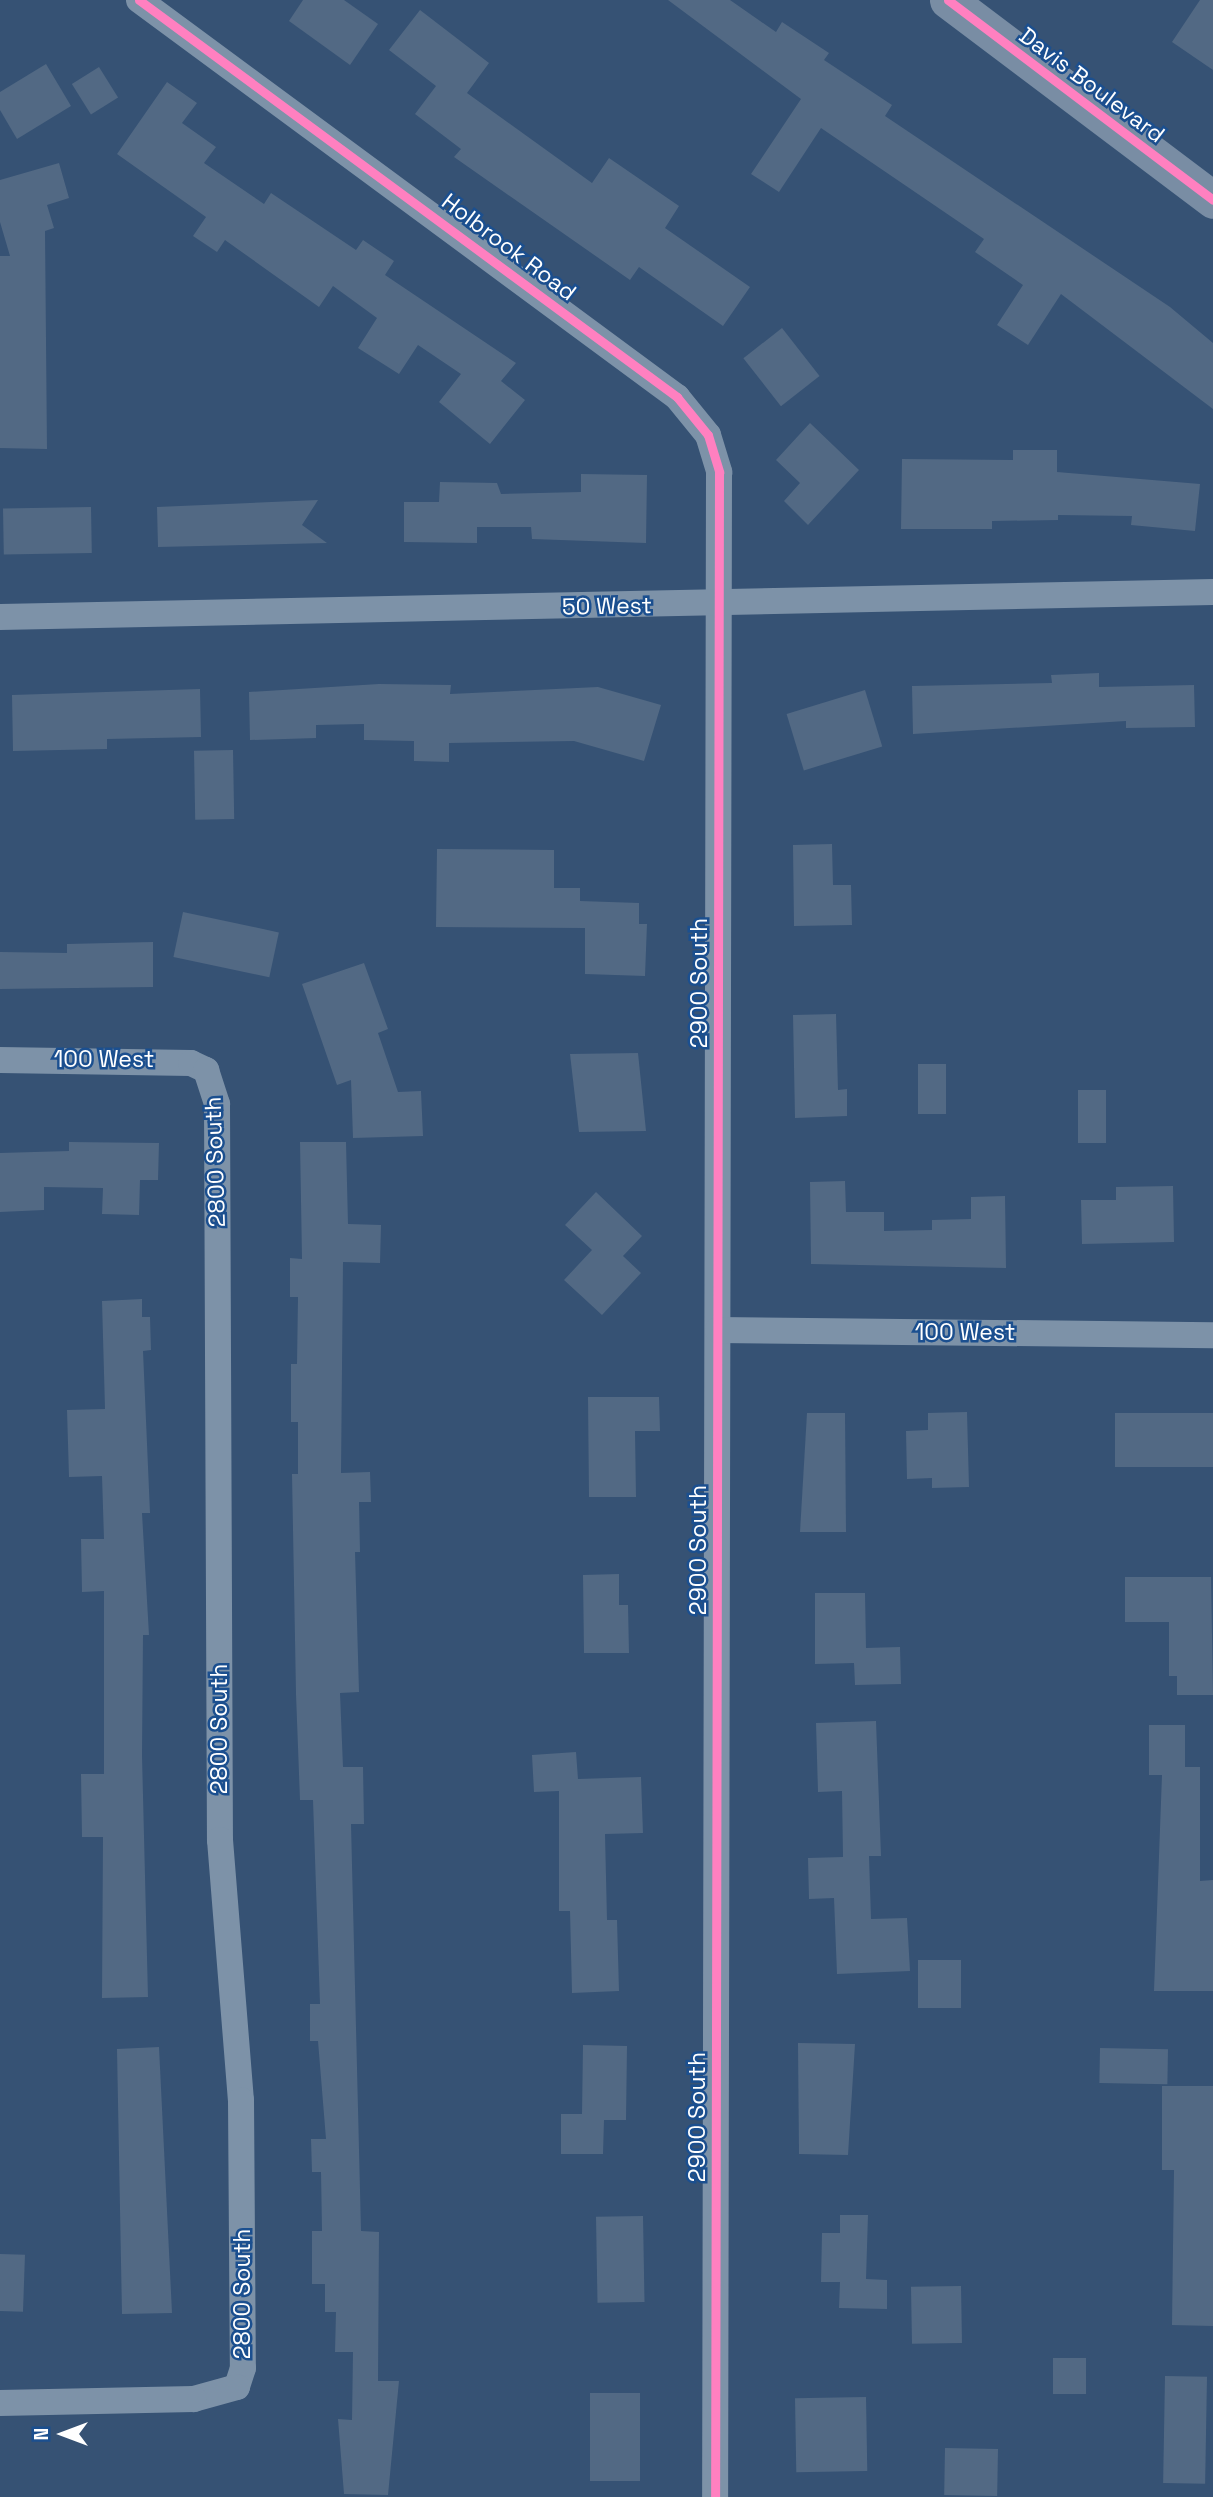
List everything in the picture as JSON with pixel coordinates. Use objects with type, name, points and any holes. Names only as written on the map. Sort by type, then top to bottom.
[{"type":"street","name":"Holbrook Road","points":[[139,0],[689,407],[708,435],[719,472],[719,603]]},
{"type":"street","name":"Davis Boulevard","points":[[948,0],[1213,200]]},
{"type":"street","name":"50 West","points":[[0,617],[1213,592]]},
{"type":"street","name":"2900 South","points":[[715,2497],[719,603]]},
{"type":"street","name":"100 West","points":[[0,1060],[158,1059],[206,1070]]},
{"type":"street","name":"2800 South","points":[[0,2403],[179,2401],[237,2387],[243,2368],[241,2100],[220,1840],[218,1122],[206,1070]]},
{"type":"street","name":"100 West","points":[[718,1330],[1213,1335]]},
{"type":"building","points":[[303,0],[344,0],[378,24],[350,65],[289,21]]},
{"type":"building","points":[[668,0],[730,0],[776,32],[782,22],[829,53],[824,60],[892,105],[885,116],[1170,307],[1213,343],[1213,409],[1061,294],[1028,345],[997,325],[1023,285],[975,252],[984,239],[821,128],[779,192],[751,174],[801,99]]},
{"type":"building","points":[[1200,0],[1213,0],[1213,70],[1172,42]]},
{"type":"building","points":[[420,10],[489,63],[467,93],[592,183],[609,158],[679,206],[665,228],[750,287],[723,326],[639,267],[630,280],[454,157],[461,149],[415,114],[436,86],[389,50]]},
{"type":"building","points":[[46,64],[71,106],[17,139],[0,110],[0,92]]},
{"type":"building","points":[[99,67],[118,98],[91,114],[72,84]]},
{"type":"building","points":[[167,82],[197,103],[182,123],[216,147],[204,163],[264,204],[271,193],[356,250],[363,240],[394,261],[385,275],[516,363],[501,381],[525,400],[490,444],[439,402],[461,374],[418,345],[399,374],[358,348],[377,318],[333,286],[319,307],[225,240],[217,252],[193,236],[206,217],[117,154]]},
{"type":"building","points":[[59,163],[69,198],[47,205],[54,228],[45,231],[47,449],[0,448],[0,256],[10,256],[0,222],[0,180]]},
{"type":"building","points":[[782,328],[820,376],[781,406],[743,358]]},
{"type":"building","points":[[810,423],[859,470],[808,525],[784,501],[800,483],[776,460]]},
{"type":"building","points":[[1013,450],[1057,450],[1057,472],[1200,484],[1195,531],[1131,525],[1132,516],[1058,515],[1058,520],[992,521],[992,529],[901,529],[902,459],[1013,460]]},
{"type":"building","points":[[581,474],[647,475],[646,543],[532,539],[531,527],[477,527],[477,543],[404,542],[404,502],[439,502],[440,482],[497,483],[501,494],[581,492]]},
{"type":"building","points":[[318,500],[302,525],[327,543],[158,547],[157,507]]},
{"type":"building","points":[[91,507],[92,553],[4,555],[3,509]]},
{"type":"building","points":[[1099,673],[1099,687],[1194,685],[1195,727],[1126,728],[1126,721],[913,734],[912,686],[1052,683],[1051,675]]},
{"type":"building","points":[[379,684],[451,685],[450,694],[598,687],[661,705],[644,761],[574,741],[449,743],[449,762],[414,761],[414,741],[364,740],[364,724],[316,725],[316,738],[250,740],[249,692]]},
{"type":"building","points":[[200,689],[201,737],[107,739],[107,749],[13,751],[12,695]]},
{"type":"building","points":[[865,690],[882,746],[804,770],[787,714]]},
{"type":"building","points":[[233,750],[234,819],[195,820],[194,751]]},
{"type":"building","points":[[832,844],[833,885],[851,885],[852,925],[794,926],[793,845]]},
{"type":"building","points":[[437,849],[554,850],[554,888],[580,888],[580,901],[639,903],[639,924],[647,924],[645,976],[585,974],[585,928],[436,927]]},
{"type":"building","points":[[183,912],[279,932],[269,977],[173,957]]},
{"type":"building","points":[[153,942],[153,987],[0,989],[0,952],[67,953],[67,944]]},
{"type":"building","points":[[364,963],[388,1029],[378,1033],[398,1092],[421,1091],[423,1136],[353,1138],[351,1080],[337,1085],[302,984]]},
{"type":"building","points":[[836,1014],[838,1090],[847,1089],[847,1116],[795,1118],[793,1015]]},
{"type":"building","points":[[638,1053],[646,1131],[579,1132],[570,1054]]},
{"type":"building","points":[[918,1064],[946,1064],[946,1114],[918,1114]]},
{"type":"building","points":[[1078,1090],[1106,1090],[1106,1143],[1078,1143]]},
{"type":"building","points":[[69,1142],[159,1143],[158,1180],[140,1180],[139,1215],[102,1214],[103,1188],[44,1187],[44,1210],[0,1212],[0,1153],[69,1151]]},
{"type":"building","points":[[300,1142],[346,1142],[348,1224],[381,1225],[380,1263],[343,1262],[341,1473],[370,1472],[371,1502],[359,1502],[360,1552],[355,1552],[359,1692],[340,1693],[343,1767],[363,1767],[364,1824],[351,1824],[361,2231],[379,2232],[378,2381],[399,2381],[388,2495],[344,2494],[338,2419],[352,2420],[353,2352],[335,2352],[336,2312],[325,2312],[325,2284],[312,2284],[312,2231],[322,2231],[321,2172],[312,2172],[311,2139],[326,2139],[318,2041],[310,2041],[310,2004],[320,2004],[313,1800],[300,1800],[296,1694],[292,1474],[298,1474],[298,1422],[291,1422],[291,1364],[297,1364],[298,1297],[290,1297],[290,1258],[302,1259]]},
{"type":"building","points":[[845,1181],[846,1212],[884,1212],[884,1231],[932,1230],[932,1220],[971,1219],[971,1197],[1005,1196],[1006,1268],[811,1264],[810,1182]]},
{"type":"building","points":[[1173,1186],[1174,1242],[1082,1244],[1081,1200],[1116,1200],[1116,1187]]},
{"type":"building","points":[[596,1192],[642,1236],[623,1256],[641,1273],[602,1315],[564,1280],[592,1250],[565,1225]]},
{"type":"building","points":[[142,1299],[142,1317],[150,1317],[151,1350],[143,1351],[150,1513],[142,1513],[149,1635],[143,1635],[142,1755],[148,1997],[102,1998],[103,1837],[82,1837],[81,1774],[104,1774],[104,1591],[82,1592],[81,1539],[104,1539],[102,1476],[69,1477],[67,1410],[105,1409],[102,1301]]},
{"type":"building","points":[[588,1397],[659,1397],[660,1431],[635,1431],[636,1497],[589,1497]]},
{"type":"building","points":[[967,1412],[969,1487],[932,1488],[932,1478],[907,1479],[906,1431],[928,1430],[928,1413]]},
{"type":"building","points":[[807,1413],[845,1413],[846,1532],[800,1532]]},
{"type":"building","points":[[1115,1413],[1213,1413],[1213,1467],[1115,1467]]},
{"type":"building","points":[[619,1574],[619,1605],[628,1605],[629,1653],[584,1653],[583,1575]]},
{"type":"building","points":[[1125,1577],[1211,1577],[1213,1695],[1177,1695],[1177,1676],[1169,1676],[1169,1622],[1125,1622]]},
{"type":"building","points":[[815,1593],[865,1593],[866,1648],[900,1647],[901,1684],[855,1685],[854,1663],[815,1664]]},
{"type":"building","points":[[876,1721],[881,1856],[869,1856],[871,1919],[907,1918],[910,1971],[837,1974],[834,1898],[809,1899],[808,1858],[843,1857],[842,1791],[818,1792],[816,1723]]},
{"type":"building","points":[[1149,1725],[1185,1725],[1185,1767],[1200,1767],[1200,1881],[1213,1880],[1213,1991],[1154,1991],[1162,1775],[1149,1775]]},
{"type":"building","points":[[576,1752],[578,1779],[641,1777],[643,1833],[605,1834],[607,1920],[617,1920],[619,1991],[572,1993],[570,1911],[559,1911],[559,1791],[534,1792],[532,1755]]},
{"type":"building","points":[[918,1960],[961,1960],[961,2008],[918,2008]]},
{"type":"building","points":[[798,2043],[855,2044],[848,2155],[799,2154]]},
{"type":"building","points":[[583,2045],[627,2046],[626,2120],[604,2120],[603,2154],[561,2154],[561,2114],[582,2114]]},
{"type":"building","points":[[159,2047],[172,2313],[122,2314],[117,2049]]},
{"type":"building","points":[[1100,2048],[1168,2049],[1167,2084],[1099,2083]]},
{"type":"building","points":[[1162,2086],[1213,2086],[1213,2326],[1172,2325],[1174,2170],[1162,2170]]},
{"type":"building","points":[[840,2215],[868,2215],[866,2279],[887,2280],[887,2309],[839,2308],[840,2282],[821,2282],[822,2233],[840,2233]]},
{"type":"building","points":[[643,2216],[645,2302],[598,2303],[596,2217]]},
{"type":"building","points":[[0,2254],[25,2255],[23,2312],[0,2311]]},
{"type":"building","points":[[961,2286],[962,2343],[912,2344],[911,2287]]},
{"type":"building","points":[[1053,2358],[1086,2358],[1086,2394],[1053,2394]]},
{"type":"building","points":[[1165,2376],[1207,2377],[1205,2484],[1163,2483]]},
{"type":"building","points":[[590,2393],[640,2393],[640,2481],[590,2481]]},
{"type":"building","points":[[866,2397],[867,2471],[796,2472],[795,2398]]},
{"type":"building","points":[[945,2448],[998,2449],[997,2496],[944,2495]]},
{"type":"cycle path","points":[[139,0],[677,397],[708,435],[719,472],[715,2497]]},
{"type":"cycle path","points":[[948,0],[1213,200]]}]
